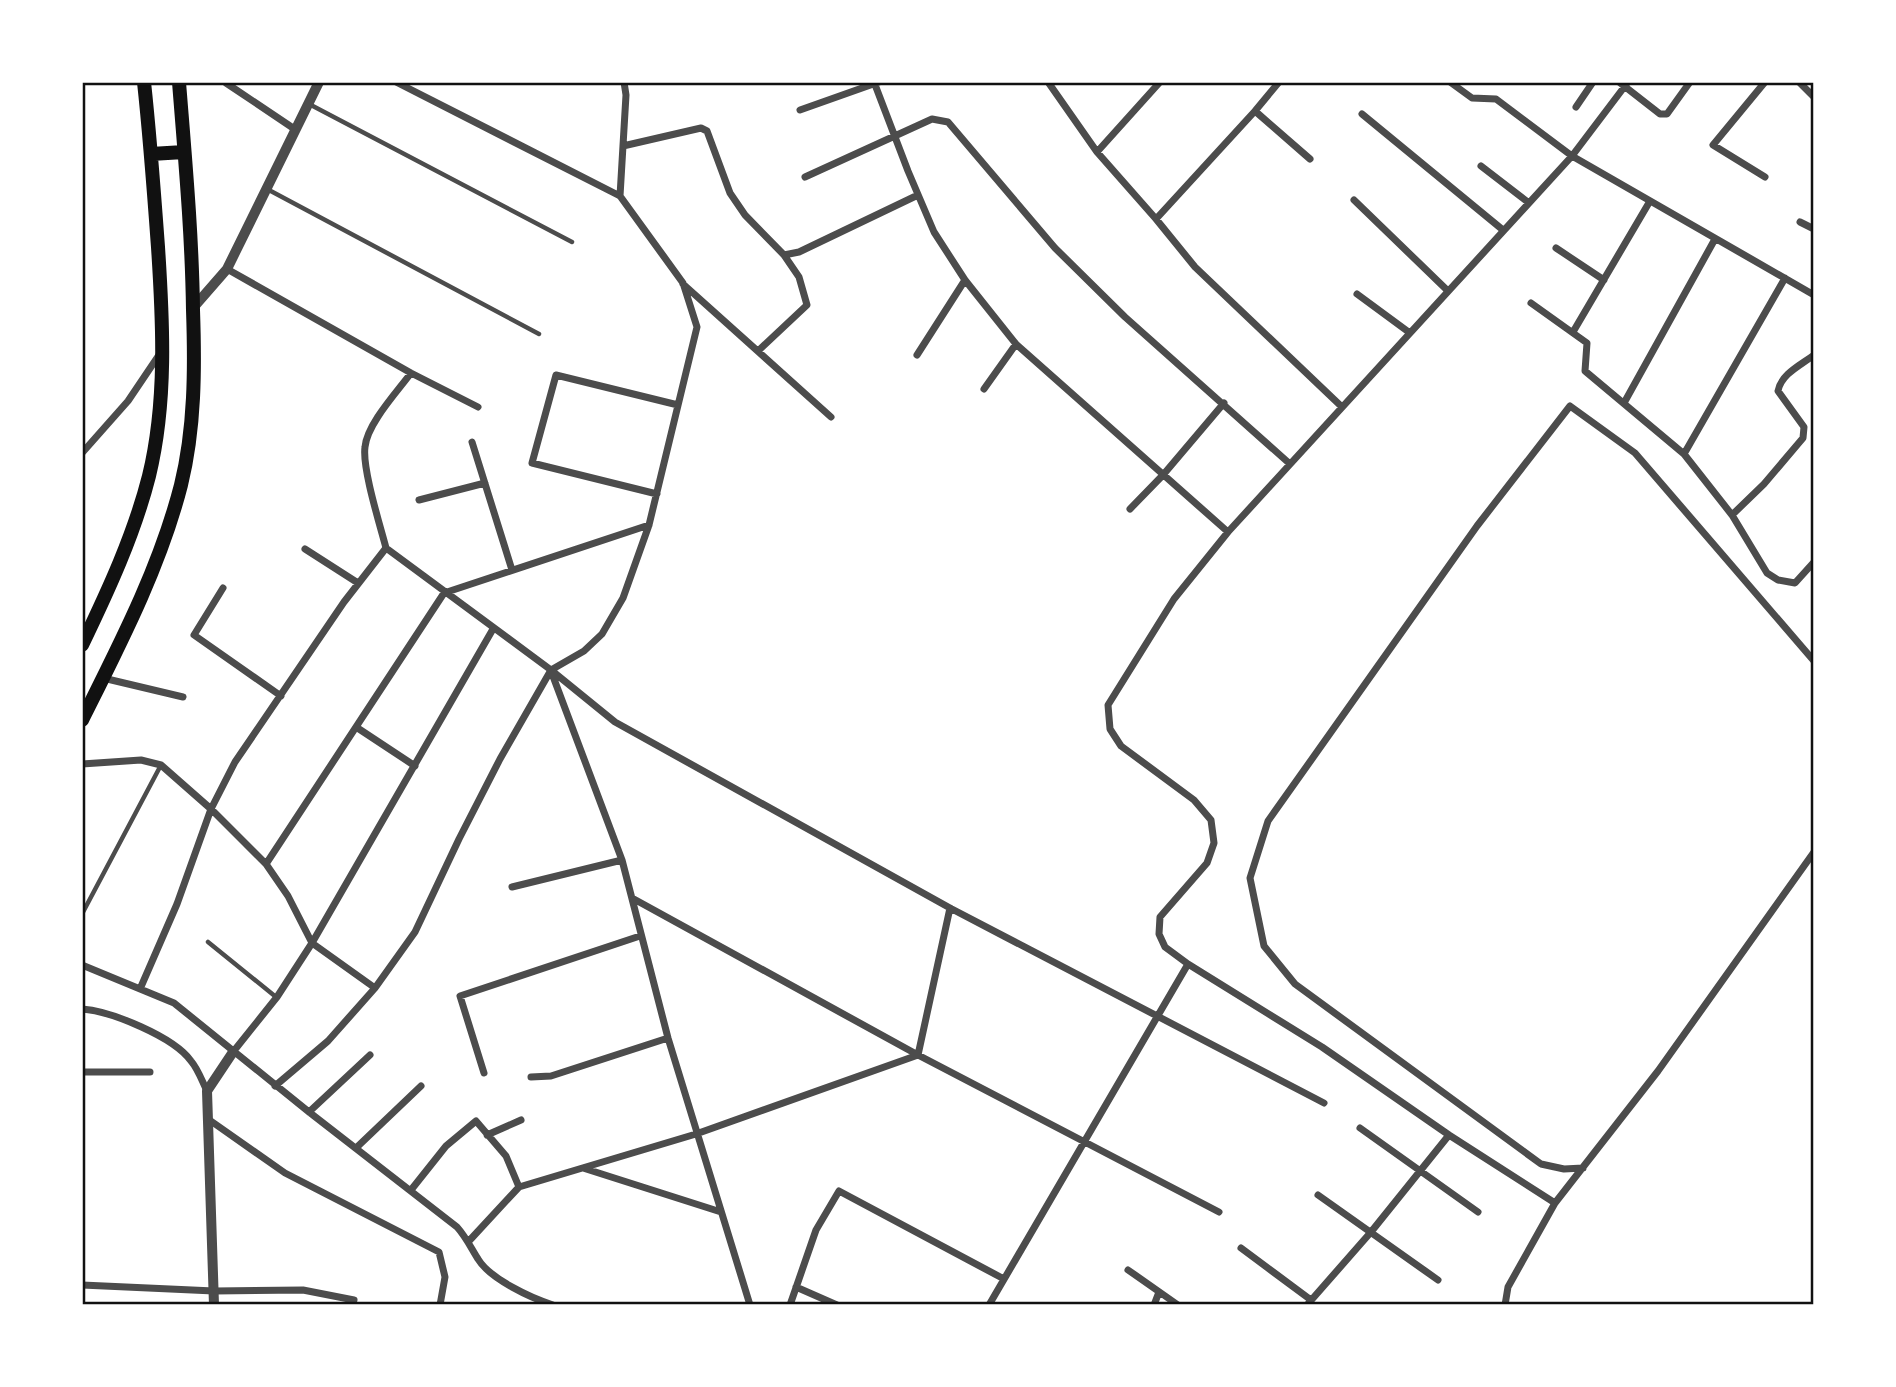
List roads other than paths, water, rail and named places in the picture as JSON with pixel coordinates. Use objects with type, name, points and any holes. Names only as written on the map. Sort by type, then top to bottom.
[{"type":"main road","points":[[82,645],[131,533],[149,476],[158,417],[160,285],[144,82]]},
{"type":"main road","points":[[82,720],[135,612],[158,555],[181,484],[191,421],[193,308],[179,82]]},
{"type":"main road","points":[[151,154],[184,152]]},
{"type":"street","points":[[193,308],[227,269],[319,82]]},
{"type":"street","points":[[396,82],[620,197],[683,283],[831,417]]},
{"type":"street","points":[[620,197],[626,94],[624,82]]},
{"type":"street","points":[[1048,82],[1097,152],[1195,267],[1342,407]]},
{"type":"street","points":[[1097,152],[1160,82]]},
{"type":"street","points":[[1156,219],[1279,82]]},
{"type":"street","points":[[1450,82],[1472,98],[1496,99],[1572,156],[1814,295]]},
{"type":"street","points":[[1576,107],[1593,82]]},
{"type":"street","points":[[1555,1203],[1449,1135],[1322,1047],[1165,947],[1159,934],[1160,917],[1207,863],[1214,843],[1211,820],[1194,800],[1121,746],[1110,729],[1108,705],[1174,599],[1228,532],[1572,156],[1624,84],[1660,114],[1667,114],[1690,82]]},
{"type":"street","points":[[1765,82],[1713,145],[1765,177]]},
{"type":"street","points":[[1798,82],[1814,96]]},
{"type":"street","points":[[226,83],[296,130]]},
{"type":"street","points":[[800,110],[876,83],[894,136],[934,232],[965,280],[1016,344],[1228,532]]},
{"type":"street","points":[[1255,111],[1310,159]]},
{"type":"street","points":[[1362,114],[1503,230]]},
{"type":"street","points":[[805,177],[932,119],[948,122],[1055,248],[1125,317],[1290,464]]},
{"type":"street","points":[[623,146],[701,128],[707,131],[730,193],[745,215],[784,255],[799,277],[807,305],[758,351]]},
{"type":"street","points":[[1481,166],[1529,202]]},
{"type":"street","points":[[784,255],[799,252],[918,195]]},
{"type":"street","points":[[1354,200],[1448,291]]},
{"type":"street","points":[[1573,332],[1650,201]]},
{"type":"street","points":[[1800,222],[1814,229]]},
{"type":"street","points":[[1624,403],[1715,239]]},
{"type":"street","points":[[1556,248],[1604,280]]},
{"type":"street","points":[[227,269],[411,373],[478,407]]},
{"type":"street","points":[[1684,454],[1785,278]]},
{"type":"street","points":[[917,355],[965,280]]},
{"type":"street","points":[[275,1086],[328,1041],[375,988],[415,932],[500,759],[551,670],[584,651],[602,634],[622,598],[649,525],[697,327],[683,283]]},
{"type":"street","points":[[1357,294],[1410,333]]},
{"type":"street","points":[[1531,303],[1587,343],[1585,371],[1684,454],[1732,515],[1767,573],[1778,580],[1795,583],[1814,562]]},
{"type":"street","points":[[984,388],[1016,344]]},
{"type":"street","points":[[82,453],[128,401],[161,351]]},
{"type":"street","points":[[1732,515],[1765,484],[1803,438],[1804,427],[1779,391],[1784,377],[1814,355]]},
{"type":"street","points":[[411,373],[372,427],[365,446],[386,548],[551,670],[615,722],[950,908],[1324,1103]]},
{"type":"street","points":[[657,494],[532,463],[556,375],[678,405]]},
{"type":"street","points":[[1130,509],[1163,475],[1224,403]]},
{"type":"street","points":[[1583,1168],[1564,1169],[1541,1164],[1295,984],[1264,946],[1250,878],[1268,821],[1477,526],[1570,406],[1635,453],[1814,661]]},
{"type":"street","points":[[472,442],[512,570]]},
{"type":"street","points":[[419,500],[485,483]]},
{"type":"street","points":[[266,864],[444,593],[649,525]]},
{"type":"street","points":[[140,989],[177,904],[211,809],[235,762],[358,583],[386,548]]},
{"type":"street","points":[[305,549],[358,583]]},
{"type":"street","points":[[223,588],[194,635],[281,696]]},
{"type":"street","points":[[207,1091],[233,1052],[277,997],[312,943],[493,629]]},
{"type":"street","points":[[551,670],[622,860],[668,1038],[750,1305]]},
{"type":"street","points":[[103,678],[183,697]]},
{"type":"street","points":[[356,727],[415,766]]},
{"type":"street","points":[[82,764],[141,760],[161,765],[211,809],[266,864],[288,896],[312,943],[375,988]]},
{"type":"street","points":[[1505,1305],[1508,1287],[1555,1203],[1658,1071],[1814,852]]},
{"type":"street","points":[[512,887],[622,860]]},
{"type":"street","points":[[632,898],[918,1055],[1219,1212]]},
{"type":"street","points":[[918,1055],[950,908]]},
{"type":"street","points":[[484,1073],[460,996],[640,936]]},
{"type":"street","points":[[989,1305],[1188,964]]},
{"type":"street","points":[[82,965],[174,1003],[275,1086],[457,1227],[469,1241],[479,1262],[504,1282],[539,1303],[553,1305]]},
{"type":"street","points":[[82,1009],[97,1010],[150,1030],[190,1059],[207,1091],[214,1305]]},
{"type":"street","points":[[531,1077],[551,1076],[668,1038]]},
{"type":"street","points":[[309,1112],[370,1055]]},
{"type":"street","points":[[469,1241],[519,1187],[696,1134],[918,1055]]},
{"type":"street","points":[[82,1072],[150,1072]]},
{"type":"street","points":[[356,1148],[421,1086]]},
{"type":"street","points":[[208,1119],[285,1172],[439,1252],[445,1277],[440,1305]]},
{"type":"street","points":[[487,1135],[521,1120]]},
{"type":"street","points":[[411,1191],[446,1146],[476,1121],[506,1156],[519,1187]]},
{"type":"street","points":[[1360,1128],[1478,1212]]},
{"type":"street","points":[[1241,1248],[1309,1302],[1371,1232],[1449,1135]]},
{"type":"street","points":[[582,1168],[721,1212]]},
{"type":"street","points":[[790,1305],[816,1230],[839,1191],[1004,1279]]},
{"type":"street","points":[[1318,1195],[1438,1280]]},
{"type":"street","points":[[1128,1270],[1178,1305]]},
{"type":"street","points":[[82,1285],[214,1291],[303,1290],[354,1300]]},
{"type":"street","points":[[796,1287],[837,1305]]},
{"type":"street","points":[[1154,1305],[1159,1292]]},
{"type":"lane","points":[[309,104],[572,242]]},
{"type":"lane","points":[[266,189],[539,334]]},
{"type":"lane","points":[[82,914],[161,765]]},
{"type":"lane","points":[[208,942],[277,997]]}]
